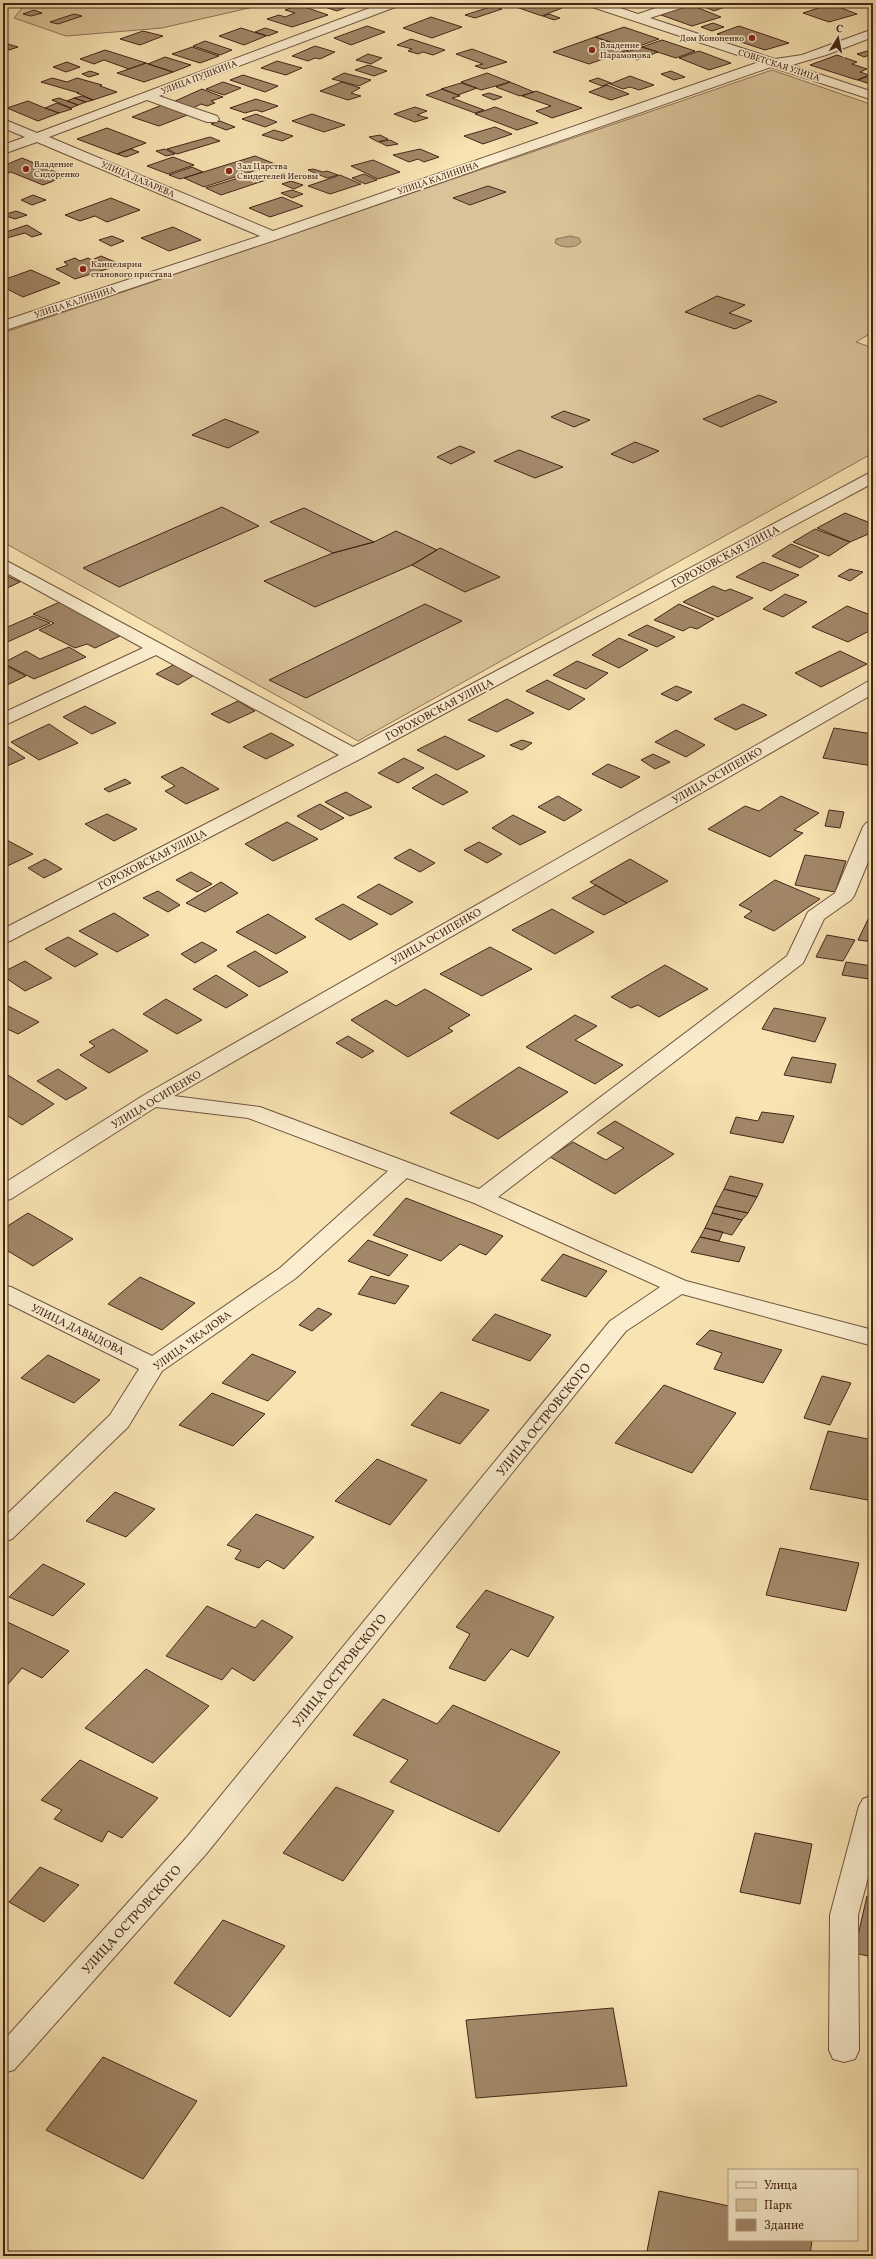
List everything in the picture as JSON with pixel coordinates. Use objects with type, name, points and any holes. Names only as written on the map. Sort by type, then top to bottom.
[{"type":"street","name":"УЛИЦА ПУШКИНА","points":[[3,150],[394,3]]},
{"type":"street","name":"СОВЕТСКАЯ УЛИЦА","points":[[594,3],[873,96]]},
{"type":"street","points":[[638,18],[683,3]]},
{"type":"street","name":"УЛИЦА КАЛИНИНА","points":[[3,326],[272,236],[770,63],[776,64],[802,58],[873,33]]},
{"type":"street","points":[[147,96],[212,119]]},
{"type":"street","name":"УЛИЦА ЛАЗАРЕВА","points":[[3,123],[272,236]]},
{"type":"street","name":"ГОРОХОВСКАЯ УЛИЦА","points":[[3,937],[865,489],[873,476]]},
{"type":"street","points":[[3,564],[353,755]]},
{"type":"street","points":[[3,720],[157,648]]},
{"type":"street","name":"УЛИЦА ОСИПЕНКО","points":[[3,1194],[152,1100],[873,686]]},
{"type":"street","points":[[482,1198],[796,959],[815,916],[844,896],[873,827]]},
{"type":"street","points":[[152,1100],[252,1112],[482,1198],[678,1286],[873,1338]]},
{"type":"street","name":"УЛИЦА ЧКАЛОВА","points":[[3,1533],[120,1421],[153,1366],[288,1274],[403,1169]]},
{"type":"street","name":"УЛИЦА ОСТРОВСКОГО","points":[[3,2061],[197,1845],[618,1326],[678,1286]]},
{"type":"street","name":"УЛИЦА ДАВЫДОВА","points":[[3,1292],[153,1366]]},
{"type":"street","points":[[844,2050],[844,1915],[873,1806]]},
{"type":"green space","points":[[26,3],[261,3],[262,5],[162,28],[66,36],[14,18]]},
{"type":"green space","points":[[772,70],[873,105],[873,332],[856,342],[873,348],[873,453],[358,741],[3,542],[3,333]]},
{"type":"shaded area","points":[[570,236],[579,238],[581,242],[572,247],[561,246],[555,243],[556,239]]},
{"type":"building","points":[[313,3],[341,3],[350,6],[337,11]]},
{"type":"building","points":[[505,3],[527,3],[516,7]]},
{"type":"building","points":[[527,3],[547,3],[562,8],[542,16],[516,7]]},
{"type":"building","points":[[707,3],[723,3],[730,5],[714,11],[700,5]]},
{"type":"building","points":[[728,3],[753,3],[739,7]]},
{"type":"building","points":[[831,4],[857,14],[829,22],[803,13]]},
{"type":"building","points":[[299,5],[328,15],[292,27],[267,19],[279,15],[285,17],[295,13],[285,10]]},
{"type":"building","points":[[691,5],[721,17],[692,26],[661,15]]},
{"type":"building","points":[[493,6],[502,9],[475,18],[465,15]]},
{"type":"building","points":[[34,10],[42,13],[31,16],[23,14]]},
{"type":"building","points":[[74,14],[82,16],[58,24],[50,22]]},
{"type":"building","points":[[549,14],[560,18],[554,20],[543,16]]},
{"type":"building","points":[[431,17],[462,27],[432,38],[403,28]]},
{"type":"building","points":[[713,23],[724,27],[712,31],[701,27]]},
{"type":"building","points":[[367,26],[385,32],[351,45],[334,38]]},
{"type":"building","name":"Дом Кононенко","points":[[739,26],[789,43],[765,50],[717,34]]},
{"type":"building","name":"Владение Парамонова","points":[[624,27],[659,39],[631,49],[595,37]]},
{"type":"building","points":[[241,28],[266,36],[244,45],[219,36]]},
{"type":"building","points":[[265,28],[278,32],[268,36],[255,32]]},
{"type":"building","points":[[143,31],[163,36],[140,45],[120,39]]},
{"type":"building","name":"Владение Парамонова","points":[[595,37],[631,49],[589,64],[553,52]]},
{"type":"building","points":[[411,39],[445,50],[433,55],[423,52],[418,54],[408,51],[412,49],[397,45]]},
{"type":"building","points":[[662,40],[695,51],[676,58],[642,47]]},
{"type":"building","points":[[205,41],[232,50],[220,55],[193,46]]},
{"type":"building","points":[[8,44],[18,47],[9,50],[3,48],[3,45]]},
{"type":"building","points":[[315,46],[335,52],[320,59],[315,58],[308,61],[292,56]]},
{"type":"building","points":[[192,47],[219,56],[200,63],[172,54]]},
{"type":"building","points":[[642,47],[658,52],[637,60],[623,53]]},
{"type":"building","points":[[472,49],[507,62],[484,69],[475,66],[483,64],[456,54]]},
{"type":"building","points":[[105,50],[146,63],[129,69],[104,60],[94,64],[80,59]]},
{"type":"building","points":[[699,51],[731,63],[709,70],[679,58]]},
{"type":"building","points":[[867,51],[873,54],[864,57],[857,54]]},
{"type":"building","points":[[368,54],[382,58],[371,64],[356,60]]},
{"type":"building","points":[[837,55],[857,62],[852,64],[867,69],[860,72],[869,75],[857,80],[810,65]]},
{"type":"building","points":[[165,57],[191,65],[173,72],[148,64]]},
{"type":"building","points":[[277,61],[302,68],[286,75],[261,68]]},
{"type":"building","points":[[67,62],[80,67],[66,72],[53,67]]},
{"type":"building","points":[[146,63],[173,72],[144,82],[117,73]]},
{"type":"building","points":[[368,65],[387,71],[374,76],[355,70]]},
{"type":"building","points":[[90,71],[99,74],[89,77],[82,74]]},
{"type":"building","points":[[671,71],[685,77],[674,80],[661,74]]},
{"type":"building","points":[[344,73],[371,80],[359,86],[332,79]]},
{"type":"building","points":[[487,73],[510,82],[481,90],[461,82]]},
{"type":"building","points":[[243,75],[278,86],[265,92],[230,80]]},
{"type":"building","points":[[873,75],[873,85],[858,80]]},
{"type":"building","points":[[630,76],[654,85],[639,90],[630,87],[623,89],[610,84]]},
{"type":"building","points":[[52,78],[67,82],[77,78],[102,85],[100,86],[117,92],[93,100],[77,93],[79,93],[41,82]]},
{"type":"building","points":[[598,78],[611,83],[602,86],[589,81]]},
{"type":"building","points":[[223,82],[241,88],[224,95],[206,89]]},
{"type":"building","points":[[342,82],[360,88],[351,93],[361,96],[348,100],[320,91]]},
{"type":"building","points":[[510,82],[534,92],[520,96],[496,87]]},
{"type":"building","points":[[461,83],[477,88],[458,95],[441,89]]},
{"type":"building","points":[[607,85],[629,94],[611,100],[589,92]]},
{"type":"building","points":[[202,89],[223,97],[211,101],[215,103],[207,106],[201,104],[193,108],[173,102]]},
{"type":"building","points":[[443,89],[460,96],[452,98],[484,110],[475,113],[426,95]]},
{"type":"building","points":[[536,91],[582,108],[552,118],[536,111],[551,106],[522,96]]},
{"type":"building","points":[[489,93],[502,97],[494,100],[482,95]]},
{"type":"building","points":[[82,96],[93,100],[86,102],[74,98]]},
{"type":"building","points":[[59,98],[78,105],[71,108],[52,100]]},
{"type":"building","points":[[74,98],[86,102],[78,105],[67,101]]},
{"type":"building","points":[[256,99],[278,106],[262,112],[256,110],[245,113],[230,108]]},
{"type":"building","points":[[28,101],[59,113],[38,121],[7,108]]},
{"type":"building","points":[[57,103],[72,109],[59,113],[45,108]]},
{"type":"building","points":[[162,105],[190,114],[159,126],[132,117]]},
{"type":"building","points":[[415,107],[427,111],[417,115],[428,118],[415,122],[394,114]]},
{"type":"building","points":[[495,107],[538,123],[517,130],[475,114]]},
{"type":"building","points":[[256,114],[277,122],[265,127],[242,119]]},
{"type":"building","points":[[312,114],[345,125],[324,132],[292,121]]},
{"type":"building","points":[[220,121],[235,127],[226,130],[211,124]]},
{"type":"building","points":[[495,127],[512,134],[483,144],[464,136]]},
{"type":"building","points":[[107,128],[146,143],[117,154],[77,139]]},
{"type":"building","points":[[274,130],[293,136],[282,141],[262,135]]},
{"type":"building","points":[[380,135],[388,139],[378,142],[369,137]]},
{"type":"building","points":[[210,137],[220,141],[177,154],[167,149]]},
{"type":"building","points":[[390,140],[398,144],[387,146],[379,142]]},
{"type":"building","points":[[131,149],[139,152],[126,157],[117,154]]},
{"type":"building","points":[[165,149],[175,154],[166,156],[156,151]]},
{"type":"building","points":[[420,149],[439,157],[424,162],[418,159],[409,162],[393,155]]},
{"type":"building","name":"Зал Царства Свидетелей Иеговы","points":[[255,156],[275,164],[204,187],[184,178]]},
{"type":"building","points":[[173,157],[194,165],[168,174],[147,166]]},
{"type":"building","name":"Владение Сидоренко","points":[[22,158],[66,176],[43,185],[11,172],[3,175],[3,166]]},
{"type":"building","points":[[373,160],[400,172],[378,179],[351,166]]},
{"type":"building","points":[[192,167],[203,172],[180,179],[169,175]]},
{"type":"building","points":[[313,169],[323,172],[327,171],[338,175],[327,178],[308,170]]},
{"type":"building","points":[[251,174],[266,180],[221,195],[206,188]]},
{"type":"building","points":[[364,174],[377,180],[365,184],[352,178]]},
{"type":"building","points":[[340,175],[361,184],[330,194],[308,186]]},
{"type":"building","points":[[291,181],[303,185],[294,189],[282,184]]},
{"type":"building","points":[[488,186],[506,192],[470,205],[453,198]]},
{"type":"building","points":[[292,190],[303,194],[292,198],[281,193]]},
{"type":"building","points":[[33,195],[46,200],[32,205],[21,200]]},
{"type":"building","points":[[282,197],[303,206],[270,217],[249,208]]},
{"type":"building","points":[[111,198],[140,210],[107,222],[95,216],[80,221],[65,215]]},
{"type":"building","points":[[16,211],[27,215],[15,219],[3,215]]},
{"type":"building","points":[[27,225],[42,234],[32,237],[25,233],[3,239],[3,233]]},
{"type":"building","points":[[173,227],[201,240],[169,251],[141,238]]},
{"type":"building","points":[[112,236],[124,241],[111,246],[99,240]]},
{"type":"building","points":[[101,256],[120,264],[113,266],[94,259]]},
{"type":"building","name":"Канцелярия станового пристава","points":[[75,258],[80,261],[88,258],[110,268],[75,279],[56,269],[68,265],[64,262]]},
{"type":"building","points":[[31,270],[60,283],[23,297],[3,287],[3,280]]},
{"type":"building","points":[[717,296],[745,305],[729,313],[752,321],[735,329],[685,312]]},
{"type":"building","points":[[759,395],[777,402],[721,427],[703,419]]},
{"type":"building","points":[[564,411],[590,420],[574,427],[551,417]]},
{"type":"building","points":[[225,419],[259,432],[228,448],[192,435]]},
{"type":"building","points":[[635,442],[659,451],[633,463],[611,454]]},
{"type":"building","points":[[460,446],[475,452],[451,464],[437,457]]},
{"type":"building","points":[[519,450],[563,467],[535,478],[494,461]]},
{"type":"building","points":[[222,507],[259,526],[119,587],[83,568]]},
{"type":"building","points":[[304,508],[374,542],[333,553],[270,522]]},
{"type":"building","points":[[845,513],[873,524],[873,532],[850,542],[817,528]]},
{"type":"building","points":[[815,529],[850,542],[829,556],[793,542]]},
{"type":"building","points":[[396,531],[437,550],[412,565],[315,607],[264,581],[333,553],[374,542]]},
{"type":"building","points":[[791,544],[819,556],[800,568],[772,556]]},
{"type":"building","points":[[440,548],[500,577],[465,592],[412,565]]},
{"type":"building","points":[[763,562],[799,575],[771,591],[736,577]]},
{"type":"building","points":[[850,569],[863,572],[850,581],[838,576]]},
{"type":"building","points":[[3,574],[20,582],[3,590]]},
{"type":"building","points":[[713,586],[725,591],[730,589],[753,598],[718,617],[683,602]]},
{"type":"building","points":[[785,594],[807,602],[783,617],[763,609]]},
{"type":"building","points":[[62,601],[122,635],[95,648],[87,644],[75,648],[39,630],[54,623],[33,614]]},
{"type":"building","points":[[425,604],[462,621],[306,698],[269,680]]},
{"type":"building","points":[[679,604],[714,619],[697,629],[690,627],[683,631],[654,620]]},
{"type":"building","points":[[847,606],[873,616],[873,629],[848,642],[812,627]]},
{"type":"building","points":[[33,616],[50,623],[3,644],[3,629]]},
{"type":"building","points":[[647,625],[675,637],[657,647],[628,635]]},
{"type":"building","points":[[619,638],[648,650],[619,668],[592,655]]},
{"type":"building","points":[[69,647],[86,657],[34,679],[3,663],[26,651],[40,659]]},
{"type":"building","points":[[840,651],[867,664],[821,687],[795,673]]},
{"type":"building","points":[[577,661],[608,673],[586,689],[553,675]]},
{"type":"building","points":[[3,664],[26,676],[7,685],[3,683]]},
{"type":"building","points":[[173,665],[196,674],[178,685],[156,674]]},
{"type":"building","points":[[547,680],[585,699],[569,710],[526,691]]},
{"type":"building","points":[[676,686],[692,692],[677,701],[661,694]]},
{"type":"building","points":[[507,699],[534,713],[497,732],[468,720]]},
{"type":"building","points":[[238,701],[255,711],[229,723],[211,714]]},
{"type":"building","points":[[743,704],[767,715],[736,730],[714,719]]},
{"type":"building","points":[[85,706],[116,723],[92,734],[63,717]]},
{"type":"building","points":[[49,724],[78,743],[39,760],[11,742]]},
{"type":"building","points":[[834,728],[873,734],[873,766],[823,758]]},
{"type":"building","points":[[676,730],[705,745],[686,757],[655,742]]},
{"type":"building","points":[[271,733],[294,745],[266,759],[243,747]]},
{"type":"building","points":[[445,736],[485,756],[457,770],[417,750]]},
{"type":"building","points":[[522,740],[532,743],[522,750],[510,745]]},
{"type":"building","points":[[4,744],[25,758],[7,766],[3,764]]},
{"type":"building","points":[[653,754],[670,762],[655,769],[641,760]]},
{"type":"building","points":[[404,758],[424,768],[398,783],[378,773]]},
{"type":"building","points":[[608,764],[640,777],[621,788],[592,774]]},
{"type":"building","points":[[182,767],[219,789],[186,804],[165,791],[175,786],[161,777]]},
{"type":"building","points":[[436,774],[468,792],[443,805],[412,788]]},
{"type":"building","points":[[125,779],[131,783],[109,792],[104,789]]},
{"type":"building","points":[[346,792],[372,807],[350,816],[325,802]]},
{"type":"building","points":[[558,796],[582,810],[564,821],[538,807]]},
{"type":"building","points":[[781,796],[819,813],[794,830],[803,833],[770,857],[708,829],[745,806],[759,811]]},
{"type":"building","points":[[320,804],[344,818],[321,830],[297,816]]},
{"type":"building","points":[[829,810],[844,812],[840,828],[825,826]]},
{"type":"building","points":[[107,814],[137,829],[114,841],[85,824]]},
{"type":"building","points":[[513,815],[546,832],[520,845],[492,828]]},
{"type":"building","points":[[287,822],[318,839],[273,861],[245,844]]},
{"type":"building","points":[[3,838],[33,854],[3,868]]},
{"type":"building","points":[[479,842],[502,854],[487,863],[464,850]]},
{"type":"building","points":[[410,849],[435,863],[420,872],[394,858]]},
{"type":"building","points":[[805,855],[846,861],[835,892],[795,885]]},
{"type":"building","points":[[45,859],[62,869],[44,878],[28,868]]},
{"type":"building","points":[[630,859],[668,881],[627,903],[590,882]]},
{"type":"building","points":[[191,872],[212,884],[197,892],[176,880]]},
{"type":"building","points":[[775,880],[820,899],[774,931],[744,917],[752,911],[739,905]]},
{"type":"building","points":[[221,882],[238,893],[205,912],[186,903]]},
{"type":"building","points":[[379,884],[413,902],[391,915],[357,897]]},
{"type":"building","points":[[596,885],[627,903],[604,915],[572,898]]},
{"type":"building","points":[[158,891],[180,905],[168,912],[143,898]]},
{"type":"building","points":[[343,904],[378,924],[350,940],[315,919]]},
{"type":"building","points":[[552,909],[594,932],[555,954],[512,930]]},
{"type":"building","points":[[114,913],[149,935],[117,952],[79,931]]},
{"type":"building","points":[[871,913],[873,913],[873,942],[858,940]]},
{"type":"building","points":[[268,914],[306,937],[276,954],[236,932]]},
{"type":"building","points":[[827,935],[855,940],[843,961],[816,957]]},
{"type":"building","points":[[68,937],[98,954],[75,967],[45,949]]},
{"type":"building","points":[[202,942],[217,950],[195,963],[181,954]]},
{"type":"building","points":[[490,947],[532,969],[482,996],[440,974]]},
{"type":"building","points":[[255,951],[288,972],[259,987],[227,966]]},
{"type":"building","points":[[25,961],[52,978],[25,991],[3,976],[3,972]]},
{"type":"building","points":[[846,962],[872,966],[869,979],[842,975]]},
{"type":"building","points":[[665,965],[708,989],[659,1017],[638,1005],[631,1008],[611,997]]},
{"type":"building","points":[[216,975],[248,995],[226,1008],[193,989]]},
{"type":"building","points":[[425,989],[470,1015],[448,1028],[453,1031],[408,1057],[351,1020],[386,1000],[396,1006]]},
{"type":"building","points":[[166,999],[202,1020],[177,1034],[143,1014]]},
{"type":"building","points":[[8,1006],[39,1022],[18,1034],[3,1027],[3,1009]]},
{"type":"building","points":[[774,1008],[826,1018],[815,1042],[762,1029]]},
{"type":"building","points":[[575,1015],[597,1026],[575,1040],[623,1065],[595,1084],[526,1047]]},
{"type":"building","points":[[113,1029],[148,1051],[109,1073],[80,1055],[95,1046],[89,1042]]},
{"type":"building","points":[[348,1036],[374,1051],[362,1058],[336,1043]]},
{"type":"building","points":[[792,1057],[836,1064],[831,1083],[784,1075]]},
{"type":"building","points":[[519,1067],[568,1092],[498,1139],[450,1113]]},
{"type":"building","points":[[58,1069],[87,1088],[66,1100],[37,1081]]},
{"type":"building","points":[[3,1072],[54,1104],[22,1125],[3,1113]]},
{"type":"building","points":[[762,1112],[794,1116],[783,1143],[730,1133],[736,1117],[758,1121]]},
{"type":"building","points":[[615,1121],[674,1154],[615,1194],[550,1157],[573,1142],[606,1160],[624,1148],[597,1133]]},
{"type":"building","points":[[730,1176],[763,1184],[757,1197],[724,1189]]},
{"type":"building","points":[[724,1189],[757,1197],[748,1213],[715,1206]]},
{"type":"building","points":[[406,1198],[503,1236],[486,1255],[460,1244],[441,1261],[373,1235]]},
{"type":"building","points":[[715,1206],[748,1213],[742,1220],[712,1213]]},
{"type":"building","points":[[28,1213],[73,1239],[33,1266],[3,1248],[3,1229]]},
{"type":"building","points":[[712,1213],[742,1220],[732,1235],[705,1228]]},
{"type":"building","points":[[705,1228],[723,1232],[719,1241],[700,1237]]},
{"type":"building","points":[[700,1237],[745,1247],[739,1262],[691,1252]]},
{"type":"building","points":[[368,1240],[408,1255],[389,1276],[348,1261]]},
{"type":"building","points":[[563,1254],[607,1271],[586,1297],[541,1280]]},
{"type":"building","points":[[371,1276],[409,1286],[395,1304],[358,1294]]},
{"type":"building","points":[[140,1277],[195,1303],[162,1330],[108,1304]]},
{"type":"building","points":[[318,1308],[332,1314],[312,1331],[299,1325]]},
{"type":"building","points":[[495,1314],[551,1335],[530,1361],[472,1340]]},
{"type":"building","points":[[710,1330],[782,1350],[763,1383],[714,1369],[722,1353],[696,1344]]},
{"type":"building","points":[[252,1354],[296,1372],[268,1401],[222,1383]]},
{"type":"building","points":[[48,1355],[100,1380],[74,1403],[21,1378]]},
{"type":"building","points":[[822,1376],[851,1383],[830,1425],[804,1418]]},
{"type":"building","points":[[664,1385],[736,1413],[692,1473],[615,1443]]},
{"type":"building","points":[[441,1392],[489,1410],[460,1444],[411,1425]]},
{"type":"building","points":[[212,1393],[265,1414],[233,1446],[179,1425]]},
{"type":"building","points":[[828,1431],[873,1440],[873,1501],[810,1489]]},
{"type":"building","points":[[377,1459],[427,1480],[390,1525],[335,1501]]},
{"type":"building","points":[[115,1492],[155,1509],[126,1537],[86,1521]]},
{"type":"building","points":[[256,1514],[314,1537],[284,1569],[267,1560],[259,1568],[235,1559],[241,1550],[227,1545]]},
{"type":"building","points":[[780,1548],[859,1563],[846,1611],[766,1595]]},
{"type":"building","points":[[43,1564],[85,1584],[53,1616],[9,1597]]},
{"type":"building","points":[[486,1590],[554,1617],[528,1657],[511,1649],[485,1681],[449,1668],[470,1634],[456,1627]]},
{"type":"building","points":[[207,1606],[255,1628],[262,1620],[293,1637],[254,1681],[232,1668],[222,1680],[166,1656]]},
{"type":"building","points":[[3,1620],[69,1651],[42,1678],[22,1668],[3,1690]]},
{"type":"building","points":[[146,1669],[209,1706],[153,1763],[85,1728]]},
{"type":"building","points":[[383,1699],[437,1724],[453,1705],[560,1752],[499,1832],[390,1782],[408,1760],[353,1735]]},
{"type":"building","points":[[80,1760],[158,1798],[122,1838],[108,1831],[102,1842],[54,1819],[62,1810],[41,1800]]},
{"type":"building","points":[[336,1787],[394,1811],[343,1881],[283,1853]]},
{"type":"building","points":[[755,1833],[812,1844],[800,1904],[740,1892]]},
{"type":"building","points":[[40,1867],[79,1885],[44,1922],[9,1902]]},
{"type":"building","points":[[867,1896],[873,1898],[873,1957],[854,1953]]},
{"type":"building","points":[[223,1920],[285,1946],[230,2017],[174,1983]]},
{"type":"building","points":[[613,2008],[627,2086],[476,2098],[466,2020]]},
{"type":"building","points":[[103,2057],[197,2101],[143,2179],[46,2130]]},
{"type":"building","points":[[659,2191],[728,2206],[728,2241],[812,2241],[810,2256],[646,2256]]},
{"type":"place","name":"Дом Кононенко","points":[[752,38]]},
{"type":"place","name":"Владение Парамонова","points":[[592,50]]},
{"type":"place","name":"Владение Сидоренко","points":[[26,169]]},
{"type":"place","name":"Зал Царства Свидетелей Иеговы","points":[[229,171]]},
{"type":"place","name":"Канцелярия станового пристава","points":[[83,269]]}]
